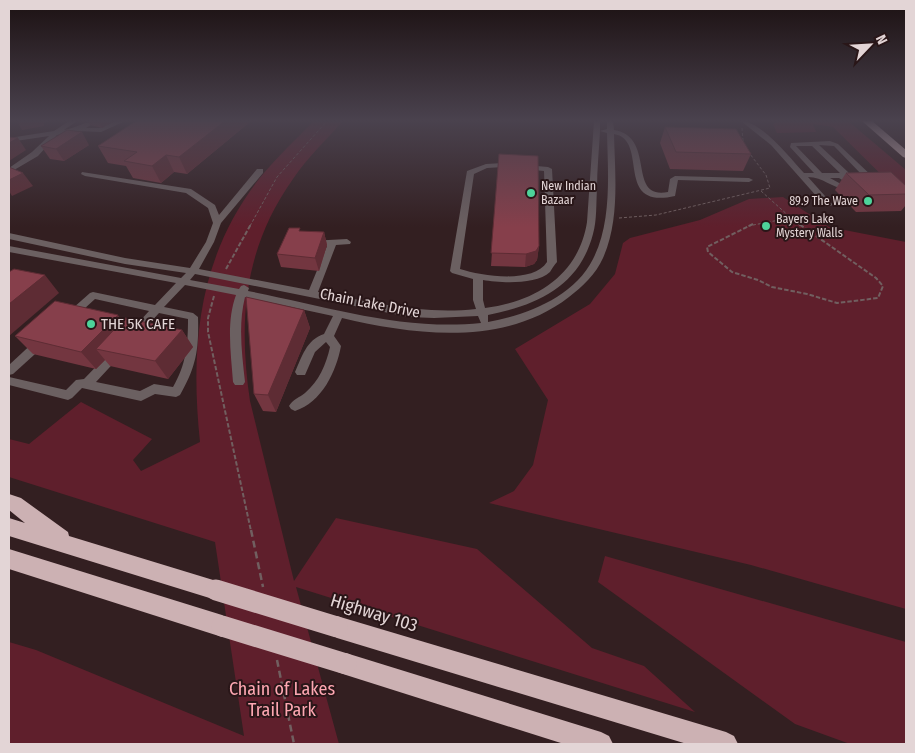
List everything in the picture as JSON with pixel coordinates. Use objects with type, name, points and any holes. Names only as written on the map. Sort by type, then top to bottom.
[{"type":"highway","points":[[9,502],[15,504],[70,546]]},
{"type":"highway","name":"Highway 103","points":[[9,527],[726,744]]},
{"type":"highway","points":[[9,558],[600,744]]},
{"type":"street","points":[[9,171],[32,156]]},
{"type":"street","name":"Chain Lake Drive","points":[[9,236],[125,261],[193,271],[409,313],[434,316],[481,313],[526,302],[543,293],[570,272],[579,260],[585,249],[591,225],[595,156]]},
{"type":"street","name":"Chain Lake Drive","points":[[9,249],[421,329],[444,330],[486,326],[524,317],[542,310],[569,293],[589,272],[604,244],[609,217],[610,156]]},
{"type":"street","points":[[635,156],[641,182],[648,192],[661,196],[672,194],[676,178],[749,180]]},
{"type":"street","points":[[784,156],[829,205]]},
{"type":"street","points":[[802,156],[820,175],[839,186],[848,186],[851,182],[826,156]]},
{"type":"street","points":[[802,175],[845,177],[868,181],[870,178],[847,156]]},
{"type":"street","points":[[503,165],[548,169],[552,262],[546,271],[526,279],[478,276],[468,276],[455,271],[470,173],[486,166],[503,165]]},
{"type":"street","points":[[87,384],[156,308],[193,271],[210,242],[217,223],[260,171]]},
{"type":"street","points":[[85,174],[188,192],[212,207],[217,223]]},
{"type":"street","points":[[311,243],[347,242]]},
{"type":"street","points":[[312,294],[333,243]]},
{"type":"street","points":[[478,276],[478,300],[486,326]]},
{"type":"street","points":[[239,382],[237,320],[242,294],[247,282]]},
{"type":"street","points":[[285,302],[292,290]]},
{"type":"street","points":[[328,337],[339,313]]},
{"type":"street","points":[[9,371],[54,330],[76,315]]},
{"type":"street","points":[[301,372],[313,344],[319,339],[328,337]]},
{"type":"street","points":[[296,406],[309,399],[319,388],[334,357],[336,346],[328,337]]},
{"type":"street","points":[[9,381],[68,395],[80,383],[141,396],[154,389],[176,392],[192,361],[189,341]]},
{"type":"lane","points":[[76,315],[93,295],[156,308],[193,317],[189,341]]},
{"type":"path","points":[[222,277],[277,177],[296,156]]},
{"type":"path","points":[[609,217],[640,218],[660,215],[718,198],[760,192],[770,188],[768,181],[751,156]]},
{"type":"path","points":[[760,192],[790,218],[838,254],[876,278],[883,286],[878,298],[837,303],[807,294],[772,287],[758,280],[732,272],[708,252],[707,247],[738,233],[749,225],[790,218]]},
{"type":"path","points":[[216,289],[210,305],[208,332],[263,589]]},
{"type":"path","points":[[276,657],[294,744]]},
{"type":"green space","name":"Chain of Lakes Trail Park","points":[[279,156],[311,156],[293,179],[264,231],[255,258],[245,313],[246,371],[250,401],[294,581],[336,518],[477,549],[592,648],[644,666],[695,712],[296,587],[339,744],[9,744],[9,642],[36,650],[244,736],[215,542],[9,477],[9,439],[29,444],[81,402],[152,439],[133,460],[141,471],[200,442],[196,372],[203,304],[211,271],[223,240],[239,209],[265,171]]},
{"type":"green space","points":[[863,156],[890,156],[906,170],[906,199]]},
{"type":"green space","points":[[783,197],[829,227],[906,242],[906,609],[751,565],[489,503],[514,491],[533,465],[548,400],[515,349],[590,304],[615,274],[623,243],[630,238],[700,220],[749,199]]},
{"type":"green space","points":[[605,556],[906,642],[906,744],[850,744],[795,724],[598,582]]},
{"type":"building","points":[[131,156],[165,156],[152,166],[124,161]]},
{"type":"building","points":[[499,156],[538,156],[539,246],[536,251],[526,254],[491,253]]},
{"type":"building","points":[[9,167],[23,173],[9,180]]},
{"type":"building","points":[[891,172],[906,186],[906,194],[869,195],[846,173]]},
{"type":"building","points":[[289,228],[300,228],[299,231],[324,232],[315,258],[277,254]]},
{"type":"building","points":[[14,269],[45,275],[9,304],[9,272]]},
{"type":"building","points":[[246,297],[304,310],[268,395],[254,394]]},
{"type":"building","points":[[55,301],[118,315],[81,352],[15,336]]},
{"type":"building","points":[[125,318],[182,330],[155,361],[96,349]]},
{"type":"place","name":"New Indian Bazaar","points":[[531,193]]},
{"type":"place","name":"89.9 The Wave","points":[[868,201]]},
{"type":"place","name":"Bayers Lake Mystery Walls","points":[[766,226]]},
{"type":"place","name":"THE 5K CAFE","points":[[91,324]]}]
